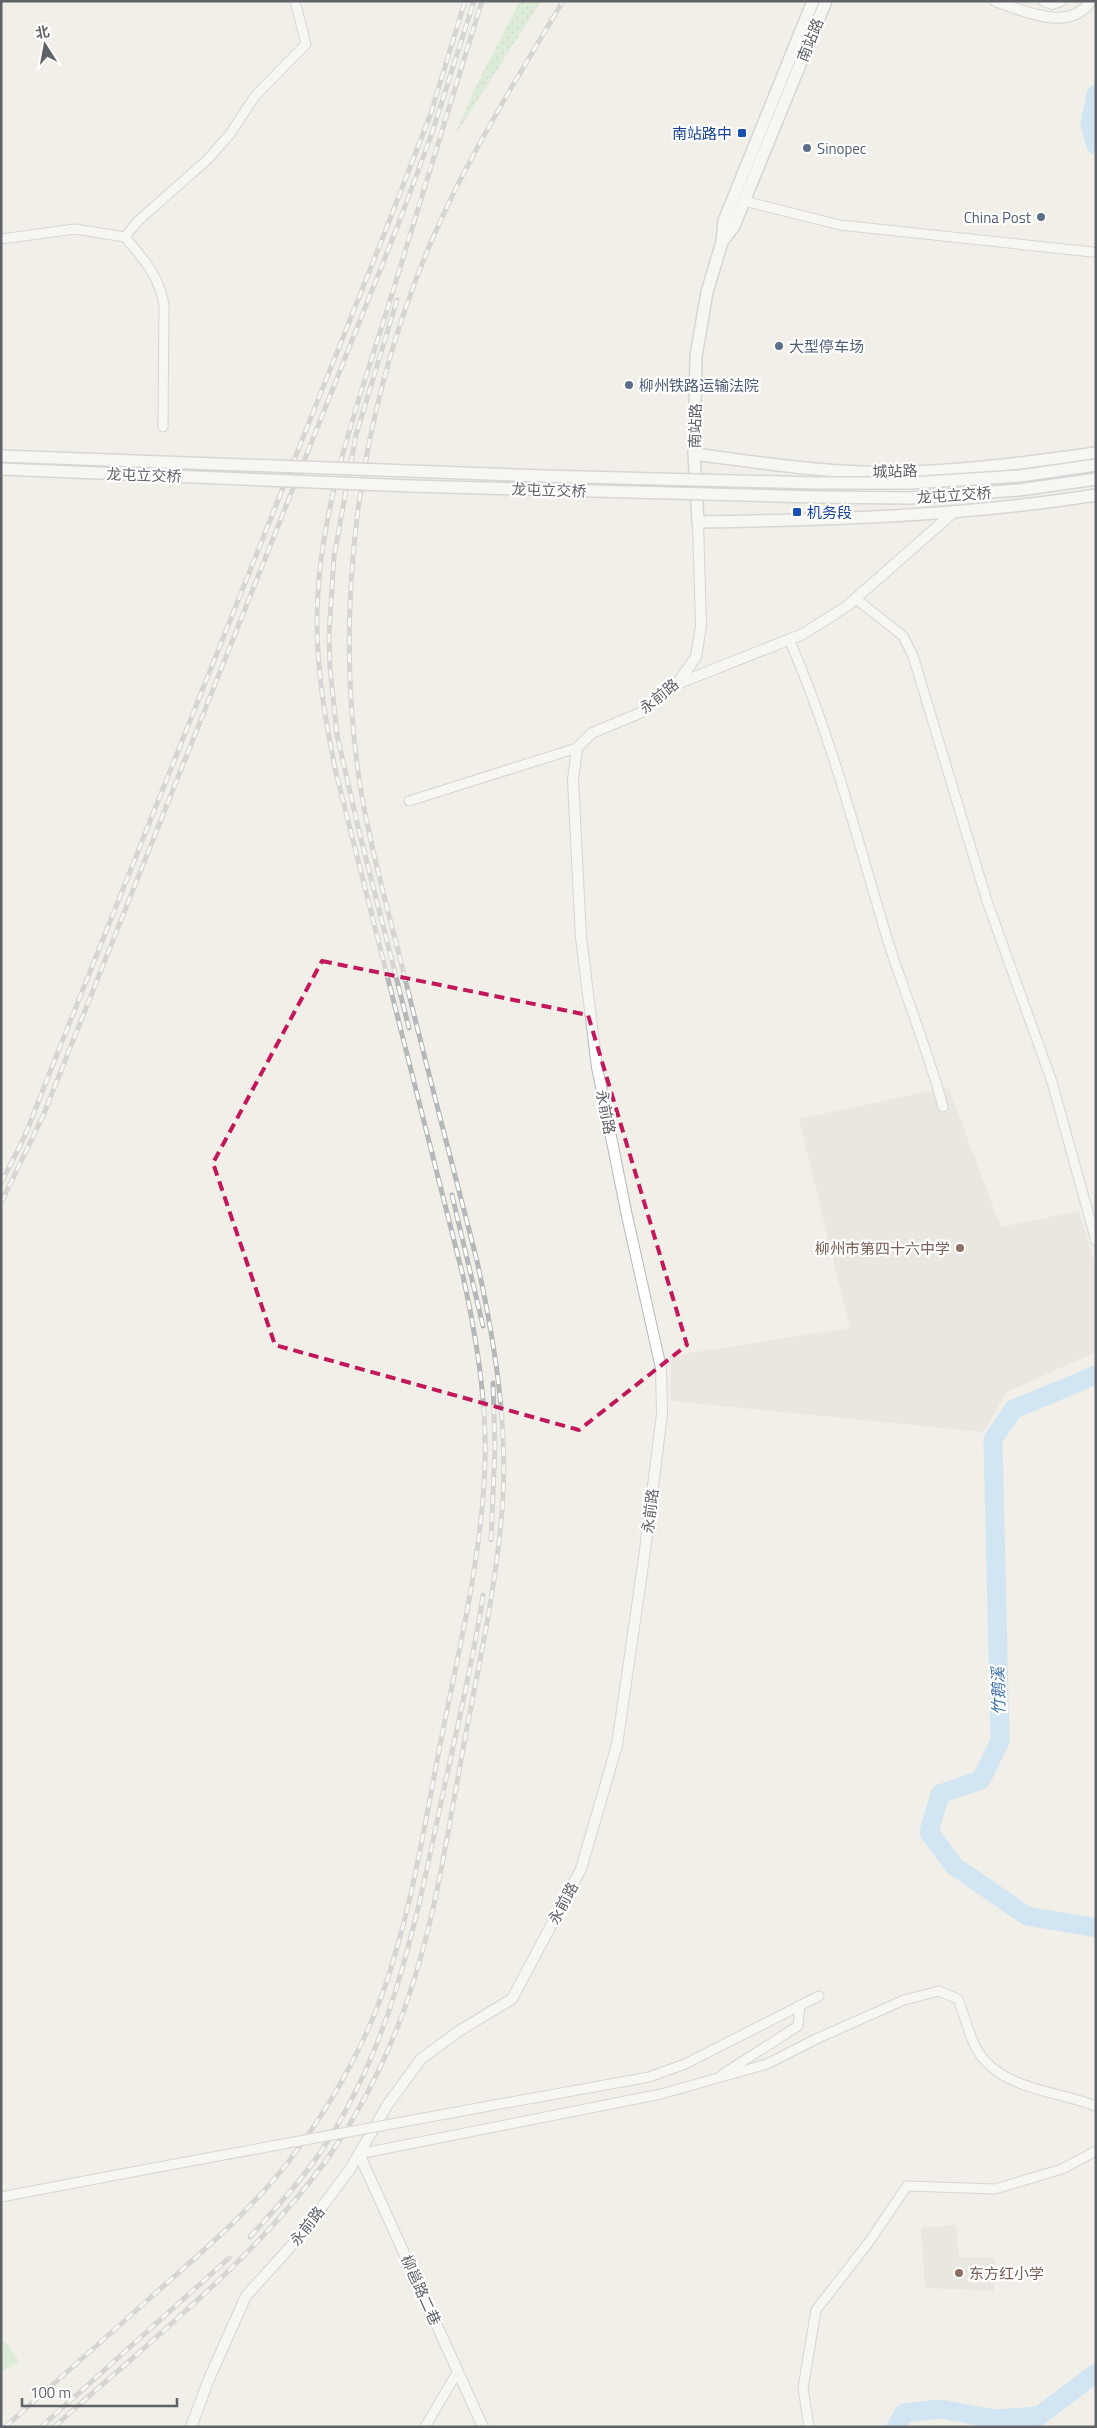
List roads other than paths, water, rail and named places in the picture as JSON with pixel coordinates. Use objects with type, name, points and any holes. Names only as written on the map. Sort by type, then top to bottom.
[{"type":"main road","name":"南站路","points":[[698,522],[694,454],[696,356],[708,292],[722,242],[724,221],[813,1]]},
{"type":"main road","name":"南站路","points":[[722,242],[734,226],[826,1]]},
{"type":"main road","name":"城站路","points":[[694,454],[801,468],[907,472],[1010,465],[1096,453]]},
{"type":"main road","name":"龙屯立交桥","points":[[1,456],[543,476],[816,483],[910,483],[1020,476],[1096,465]]},
{"type":"main road","name":"龙屯立交桥","points":[[1,468],[410,486],[910,498],[1019,490],[1096,479]]},
{"type":"main road","points":[[698,522],[781,521],[955,511],[1096,496]]},
{"type":"street","points":[[125,238],[138,221],[207,160],[230,134],[255,96],[306,44],[295,1]]},
{"type":"street","points":[[995,1],[1037,15],[1061,18],[1085,10],[1091,1]]},
{"type":"street","points":[[1044,1],[1052,4],[1061,1]]},
{"type":"street","points":[[744,201],[840,225],[1092,252]]},
{"type":"street","points":[[1,239],[75,229],[125,238],[154,272],[160,286],[164,304],[164,427]]},
{"type":"street","points":[[676,685],[803,634],[856,599],[955,511]]},
{"type":"street","name":"永前路","points":[[191,2427],[209,2379],[246,2296],[301,2235],[359,2154],[388,2104],[420,2059],[459,2031],[512,1999],[581,1869],[617,1745],[644,1558],[662,1414],[661,1368],[627,1216],[598,1067],[581,937],[573,780],[577,748],[592,733],[640,712],[676,685],[696,657],[701,626],[698,522]]},
{"type":"street","points":[[856,599],[903,636],[913,656],[987,901],[1052,1082],[1096,1242]]},
{"type":"street","points":[[790,639],[811,690],[890,946],[934,1070],[943,1107]]},
{"type":"street","points":[[409,801],[577,748]]},
{"type":"street","points":[[359,2154],[661,2094],[767,2064],[816,2039],[904,2000],[939,1990],[958,1999],[976,2047],[997,2071],[1011,2081],[1076,2098],[1096,2106]]},
{"type":"street","points":[[1,2197],[649,2077],[685,2064],[819,1996]]},
{"type":"street","points":[[714,2079],[798,2026],[800,2005]]},
{"type":"street","points":[[809,2427],[803,2388],[816,2310],[869,2242],[907,2186],[995,2190],[1062,2169],[1096,2151]]},
{"type":"street","name":"柳邕路二巷","points":[[359,2154],[483,2427]]},
{"type":"street","points":[[425,2427],[458,2371]]},
{"type":"waterway","name":"竹鹅溪","points":[[1096,94],[1090,125],[1096,145]]},
{"type":"waterway","name":"竹鹅溪","points":[[1096,1375],[1014,1409],[993,1439],[1000,1741],[981,1780],[940,1794],[929,1832],[954,1866],[1027,1916],[1096,1928]]},
{"type":"waterway","name":"竹鹅溪","points":[[896,2427],[904,2413],[940,2409],[996,2419],[1039,2416],[1096,2373]]},
{"type":"railway","points":[[1,1183],[24,1138],[385,232],[431,113],[465,1]]},
{"type":"railway","points":[[1,1203],[43,1116],[398,225],[432,133],[474,1]]},
{"type":"railway","points":[[5,2427],[227,2229],[289,2161],[342,2081],[364,2039],[382,1995],[401,1933],[422,1839],[466,1616],[477,1551],[484,1485],[484,1406],[478,1354],[463,1276],[336,773],[320,679],[317,622],[324,542],[331,502],[351,423],[482,1]]},
{"type":"railway","points":[[54,2427],[203,2296],[274,2224],[306,2187],[334,2149],[369,2089],[398,2026],[422,1954],[436,1894],[482,1652],[497,1559],[503,1497],[503,1437],[494,1349],[477,1261],[379,876],[360,785],[352,715],[349,645],[352,574],[359,504],[371,434],[388,365],[409,298],[435,233],[463,174],[563,1]]},
{"type":"railway","points":[[397,300],[356,435],[334,557],[329,635],[330,668],[337,735],[359,831],[409,1028]]},
{"type":"railway","points":[[452,1195],[483,1326]]},
{"type":"railway","points":[[491,1540],[495,1448],[493,1383]]},
{"type":"railway","points":[[250,2237],[297,2184],[322,2150],[346,2109],[367,2067],[384,2024],[399,1980],[422,1890],[469,1671],[483,1595]]},
{"type":"railway","points":[[41,2427],[229,2258]]},
{"type":"place","name":"南站路中","points":[[742,133]]},
{"type":"place","name":"Sinopec","points":[[807,148]]},
{"type":"place","name":"China Post","points":[[1041,217]]},
{"type":"place","name":"大型停车场","points":[[779,346]]},
{"type":"place","name":"柳州铁路运输法院","points":[[629,385]]},
{"type":"place","name":"机务段","points":[[797,512]]},
{"type":"place","name":"柳州市第四十六中学","points":[[960,1248]]},
{"type":"place","name":"东方红小学","points":[[959,2273]]}]
